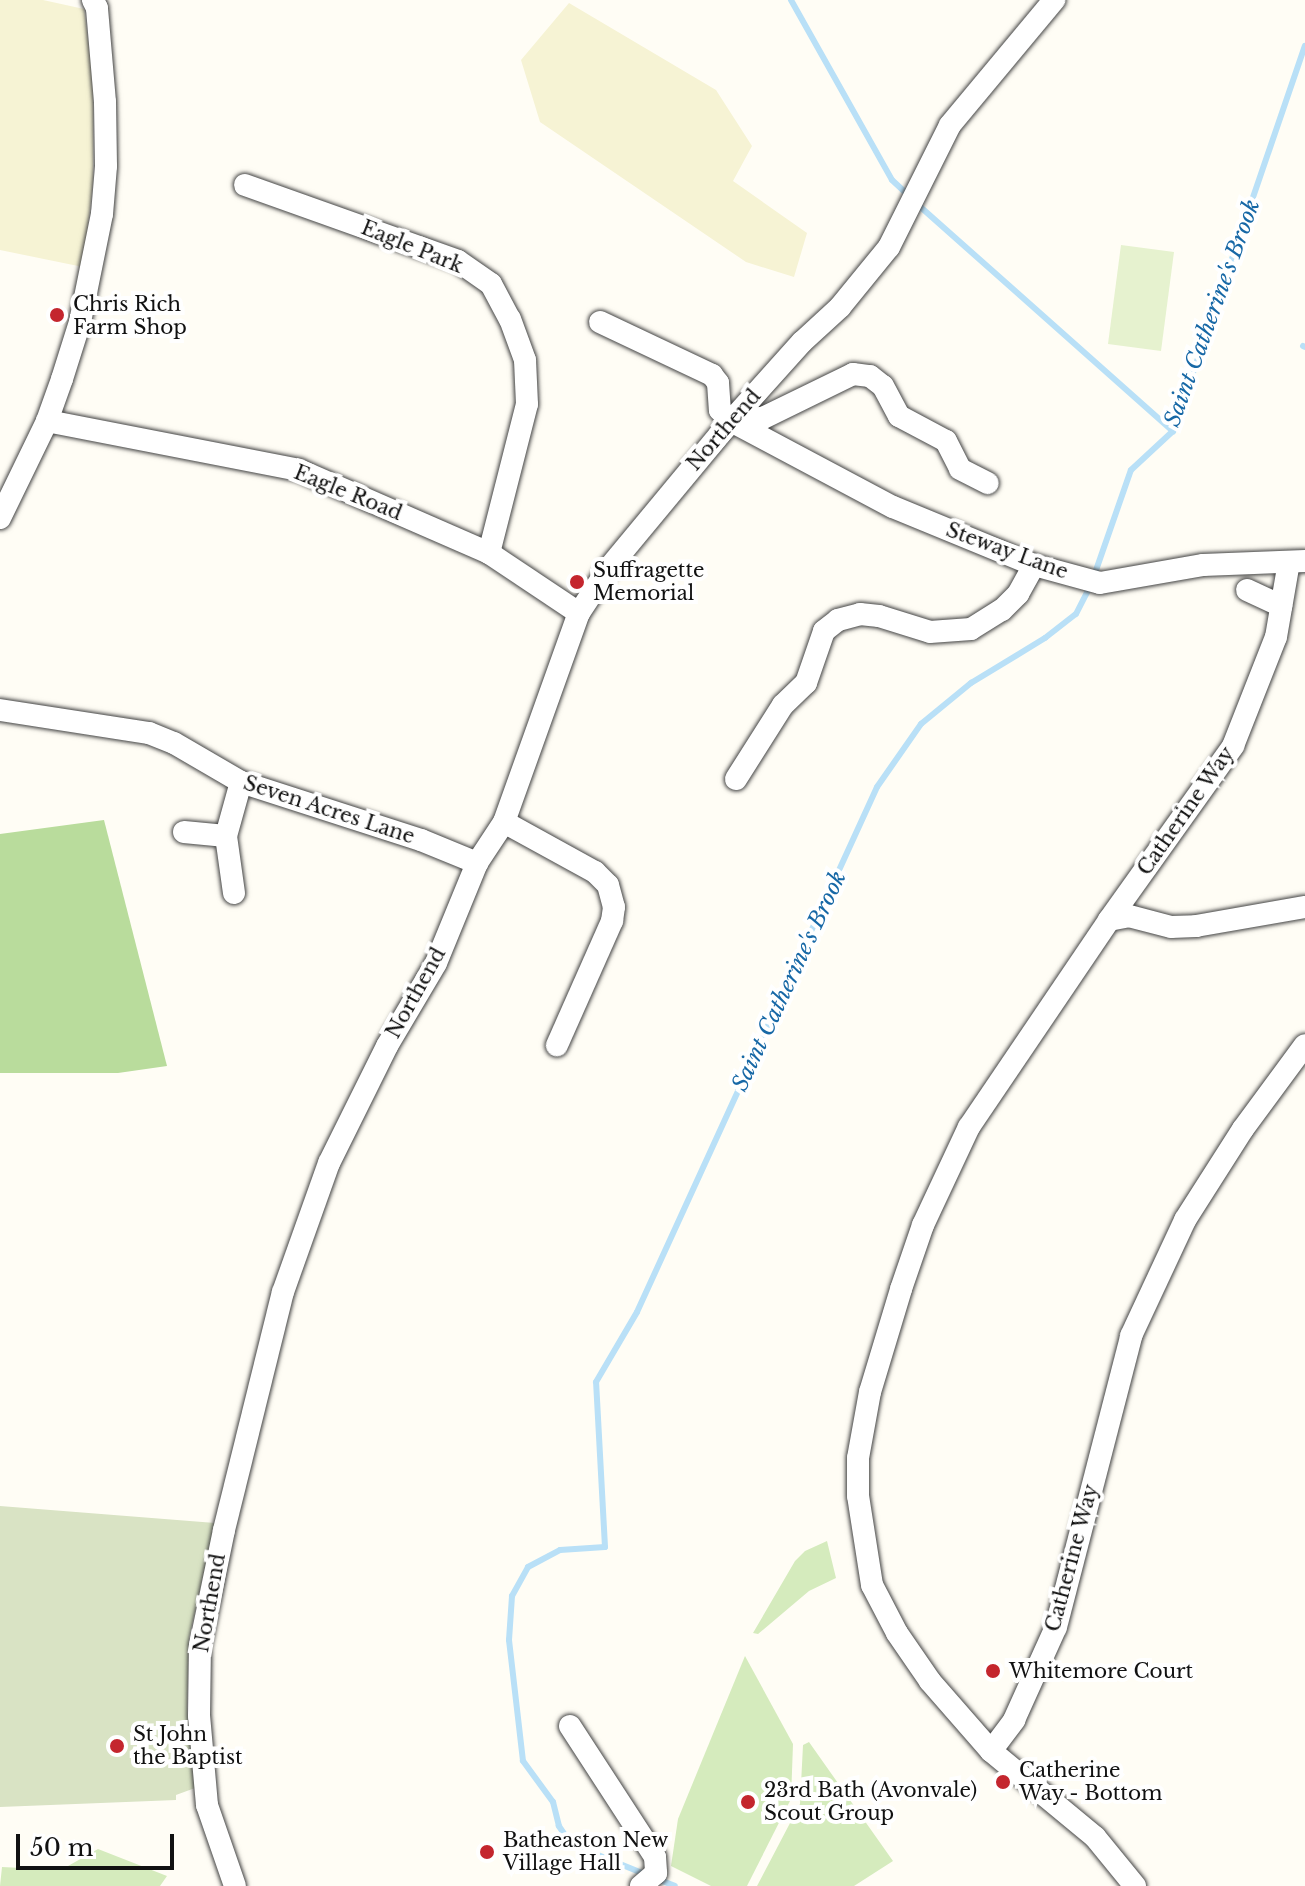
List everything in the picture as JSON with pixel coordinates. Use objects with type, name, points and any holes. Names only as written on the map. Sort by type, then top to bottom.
[{"type":"street","points":[[0,518],[47,421],[80,322],[102,214],[106,166],[105,102],[97,8],[93,0]]},
{"type":"street","name":"Northend","points":[[235,1886],[207,1805],[199,1716],[200,1646],[224,1530],[283,1292],[329,1163],[387,1046],[436,963],[477,863],[504,822],[579,613],[617,557],[731,421],[802,342],[840,307],[889,247],[950,125],[1054,0]]},
{"type":"street","name":"Eagle Park","points":[[245,185],[458,261],[491,284],[510,319],[525,360],[527,404],[489,553]]},
{"type":"street","points":[[600,322],[712,375],[718,383],[720,410],[731,421],[763,418],[853,374],[870,376],[883,386],[899,416],[946,441],[960,469],[988,483]]},
{"type":"street","name":"Eagle Road","points":[[47,421],[299,470],[489,553],[579,613]]},
{"type":"street","name":"Steway Lane","points":[[731,421],[893,507],[1034,565],[1100,583],[1203,565],[1297,561]]},
{"type":"street","name":"Catherine Way","points":[[1297,561],[1264,676],[1233,746],[1109,920],[969,1127],[923,1225],[884,1342],[858,1458],[858,1496],[872,1585],[897,1633],[930,1681],[991,1751],[1014,1720],[1056,1627],[1135,1328],[1185,1220],[1243,1129],[1305,1045]]},
{"type":"street","points":[[736,779],[783,705],[806,683],[824,631],[838,620],[860,614],[879,616],[930,632],[971,629],[1002,610],[1018,594],[1034,565]]},
{"type":"street","points":[[1247,590],[1282,606]]},
{"type":"street","name":"Seven Acres Lane","points":[[0,710],[149,733],[174,743],[241,782],[421,840],[477,863]]},
{"type":"street","points":[[234,893],[226,836],[241,782]]},
{"type":"street","points":[[504,822],[595,872],[608,885],[614,907],[612,921],[557,1045]]},
{"type":"street","points":[[184,832],[226,836]]},
{"type":"street","points":[[1109,920],[1129,916],[1171,927],[1196,926],[1305,907]]},
{"type":"street","points":[[570,1726],[655,1857],[648,1881]]},
{"type":"street","points":[[991,1751],[1095,1837],[1135,1886]]},
{"type":"shaded area","points":[[0,0],[43,0],[84,9],[93,79],[93,182],[83,267],[0,250]]},
{"type":"shaded area","points":[[569,3],[716,90],[752,146],[733,181],[807,233],[794,277],[746,262],[540,122],[521,60]]},
{"type":"green space","points":[[1121,245],[1174,252],[1161,351],[1108,344]]},
{"type":"green space","points":[[104,820],[167,1066],[118,1073],[0,1073],[0,834]]},
{"type":"green space","name":"St John the Baptist","points":[[0,1506],[215,1523],[189,1638],[187,1707],[195,1788],[176,1795],[176,1800],[0,1807]]},
{"type":"green space","points":[[827,1541],[836,1578],[809,1591],[758,1634],[753,1633],[795,1561],[805,1551]]},
{"type":"green space","points":[[745,1656],[793,1744],[791,1799],[747,1886],[711,1886],[671,1866],[678,1819]]},
{"type":"green space","points":[[809,1742],[893,1861],[854,1886],[757,1886],[800,1804],[803,1745]]},
{"type":"green space","points":[[98,1849],[167,1876],[160,1886],[0,1886],[2,1867],[61,1870]]},
{"type":"waterway","points":[[791,0],[892,180],[908,195]]},
{"type":"waterway","name":"Saint Catherine's Brook","points":[[1094,576],[1131,470],[1173,431],[1305,46]]},
{"type":"waterway","points":[[916,203],[1173,431]]},
{"type":"waterway","name":"Saint Catherine's Brook","points":[[647,1875],[571,1844],[559,1826],[553,1802],[523,1761],[509,1640],[512,1596],[528,1567],[560,1550],[605,1547],[596,1382],[637,1312],[877,787],[921,724],[971,683],[1045,638],[1076,614],[1090,586]]},
{"type":"waterway","name":"Saint Catherine's Brook","points":[[657,1879],[675,1886]]},
{"type":"place","name":"Chris Rich Farm Shop","points":[[57,315]]},
{"type":"place","name":"Suffragette Memorial","points":[[577,582]]},
{"type":"place","name":"Whitemore Court","points":[[993,1671]]},
{"type":"place","name":"St John the Baptist","points":[[117,1746]]},
{"type":"place","name":"Catherine Way - Bottom","points":[[1003,1782]]},
{"type":"place","name":"23rd Bath (Avonvale) Scout Group","points":[[748,1802]]},
{"type":"place","name":"Batheaston New Village Hall","points":[[487,1852]]}]
